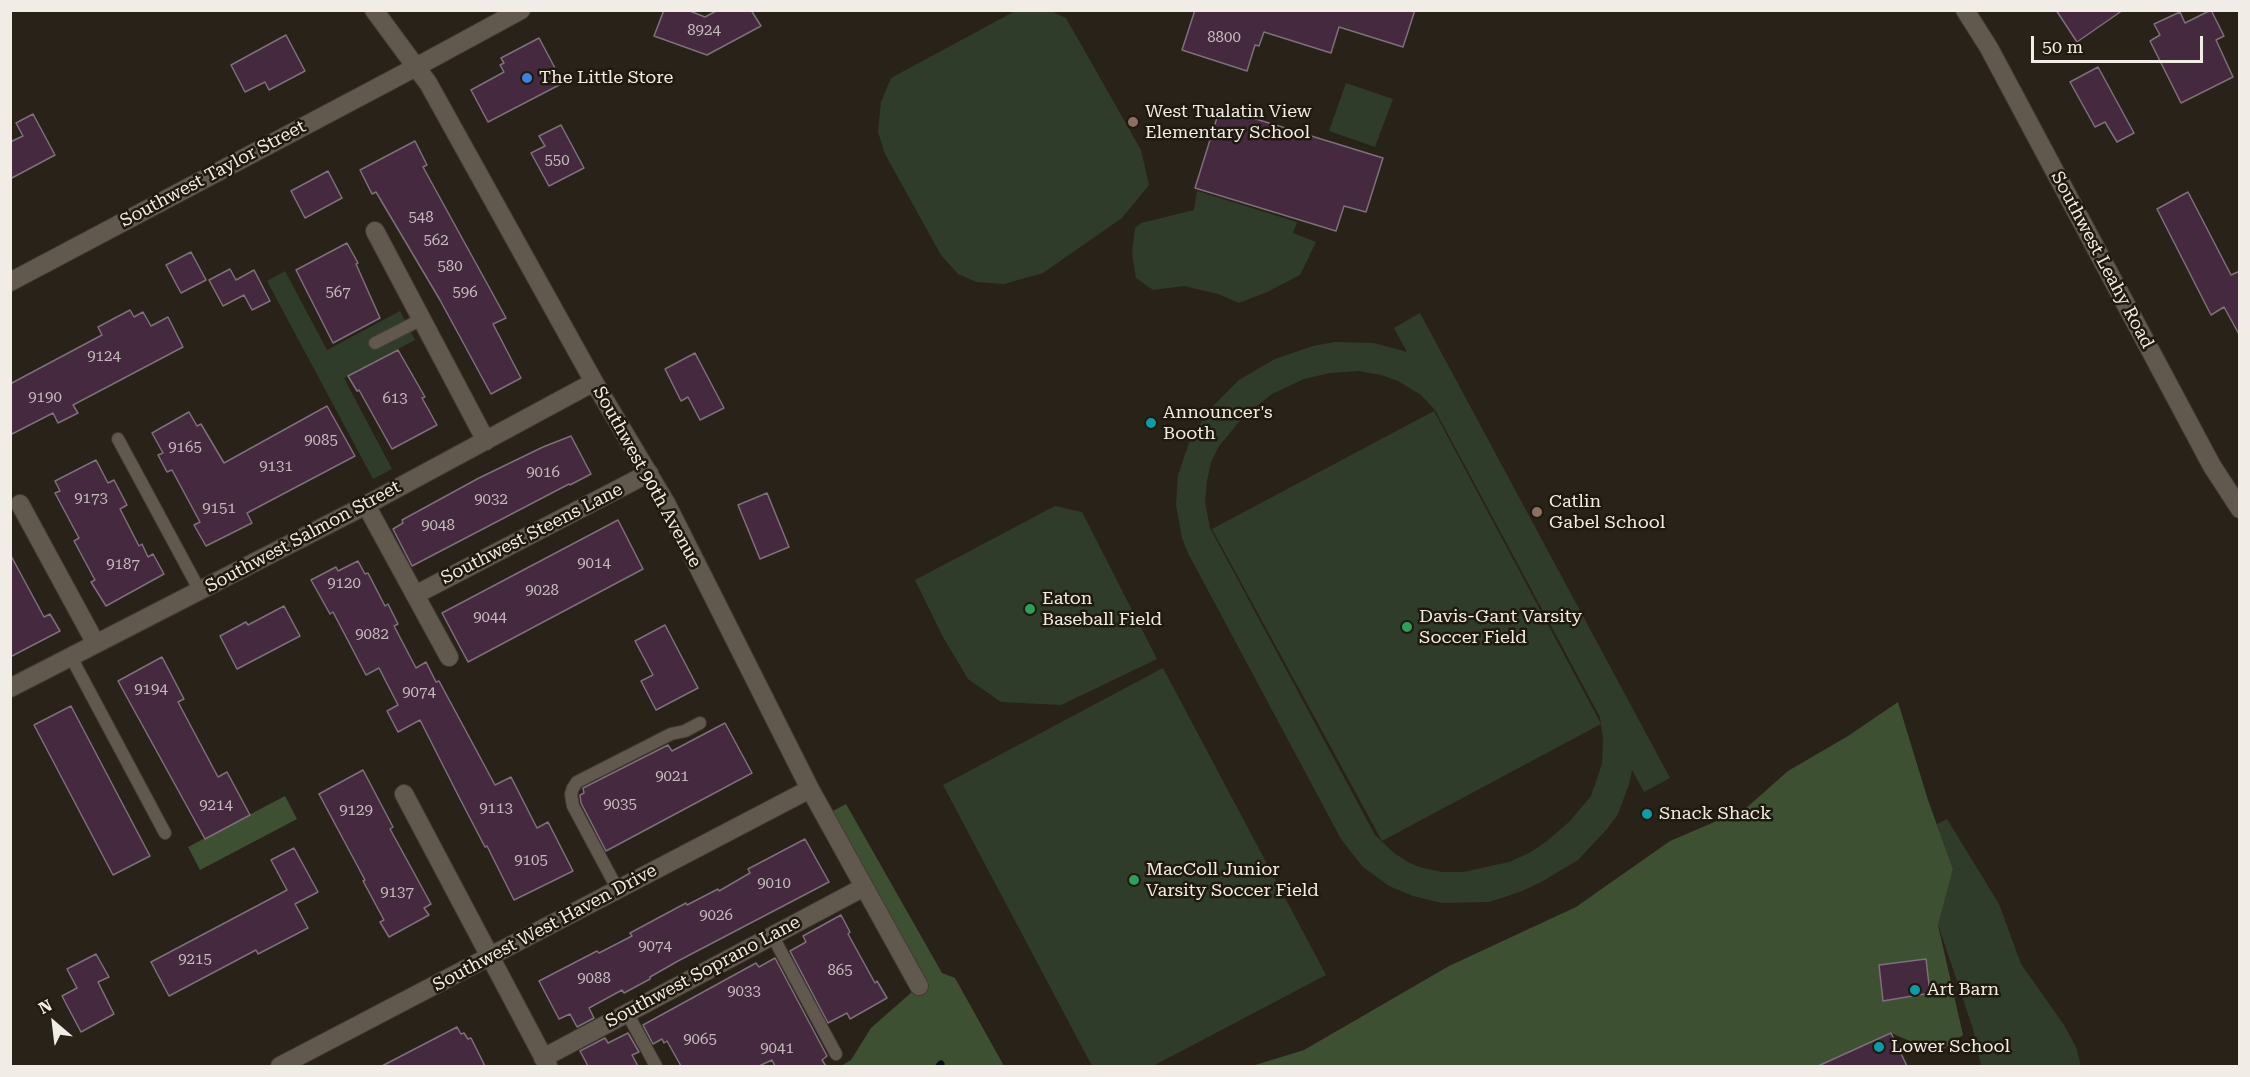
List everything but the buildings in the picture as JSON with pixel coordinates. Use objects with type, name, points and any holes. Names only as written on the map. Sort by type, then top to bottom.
[{"type":"street","name":"Southwest 90th Avenue","points":[[374,10],[428,83],[594,382],[666,502],[810,789],[919,986]]},
{"type":"street","points":[[416,66],[521,10]]},
{"type":"street","name":"Southwest Leahy Road","points":[[1965,10],[1989,48],[2212,466],[2240,509]]},
{"type":"street","name":"Southwest Taylor Street","points":[[10,282],[416,66]]},
{"type":"street","points":[[375,231],[486,441]]},
{"type":"street","name":"Southwest Salmon Street","points":[[10,688],[366,505],[594,382]]},
{"type":"street","name":"Southwest Steens Lane","points":[[415,595],[649,473]]},
{"type":"street","points":[[20,504],[96,644]]},
{"type":"street","points":[[366,505],[448,657]]},
{"type":"street","name":"Southwest West Haven Drive","points":[[280,1066],[810,789]]},
{"type":"street","points":[[404,794],[545,1062]]},
{"type":"street","name":"Southwest Soprano Lane","points":[[545,1062],[627,1013],[864,886]]},
{"type":"lane","points":[[375,343],[422,319]]},
{"type":"lane","points":[[118,439],[200,591]]},
{"type":"lane","points":[[71,657],[165,833]]},
{"type":"lane","points":[[618,890],[573,806],[571,795],[573,788],[577,782],[661,739],[700,723]]},
{"type":"lane","points":[[772,935],[836,1054]]},
{"type":"lane","points":[[627,1013],[656,1066]]},
{"type":"green space","points":[[1017,10],[1051,11],[1066,18],[1141,150],[1149,185],[1122,218],[1043,273],[1004,284],[976,282],[958,274],[941,255],[885,154],[878,132],[881,102],[891,78]]},
{"type":"green space","points":[[1346,83],[1393,99],[1375,147],[1329,131]]},
{"type":"green space","points":[[1197,191],[1297,222],[1293,233],[1316,242],[1300,275],[1239,303],[1218,294],[1184,286],[1153,290],[1136,278],[1132,253],[1135,228],[1141,223],[1194,210]]},
{"type":"green space","points":[[285,271],[327,350],[400,311],[415,340],[344,378],[392,469],[373,479],[267,281]]},
{"type":"green space","points":[[1420,313],[1670,778],[1644,792],[1632,770],[1618,814],[1578,860],[1520,892],[1489,902],[1442,903],[1413,896],[1389,886],[1363,867],[1355,857],[1341,839],[1188,553],[1182,538],[1176,505],[1178,475],[1191,437],[1212,407],[1239,380],[1275,359],[1313,346],[1335,342],[1374,343],[1407,352],[1394,328]],"holes":[[[1359,371],[1398,381],[1421,395],[1435,410],[1600,717],[1603,739],[1602,764],[1591,796],[1570,821],[1529,853],[1509,862],[1463,872],[1442,872],[1419,867],[1394,853],[1375,835],[1210,528],[1205,502],[1211,462],[1219,446],[1244,416],[1272,394],[1304,379],[1330,373]]]},
{"type":"green space","name":"Davis-Gant Varsity Soccer Field","points":[[1434,411],[1601,724],[1382,841],[1212,529]]},
{"type":"green space","name":"Eaton Baseball Field","points":[[1055,506],[1082,512],[1157,659],[1061,705],[1001,702],[968,679],[943,637],[915,580]]},
{"type":"green space","name":"MacColl Junior Varsity Soccer Field","points":[[1163,668],[1326,975],[1153,1066],[1092,1066],[943,785]]},
{"type":"green space","points":[[1898,702],[1928,800],[1953,869],[1938,925],[1963,1035],[1938,1053],[1891,1033],[1818,1066],[1252,1066],[1304,1050],[1449,966],[1576,907],[1670,841],[1745,809],[1788,771],[1848,736]]},
{"type":"green space","points":[[285,796],[297,819],[200,870],[188,847]]},
{"type":"green space","points":[[846,804],[942,973],[955,978],[1004,1066],[841,1066],[851,1060],[871,1028],[921,984],[829,813]]},
{"type":"green space","points":[[1947,819],[1999,904],[2021,964],[2064,1025],[2076,1047],[2081,1066],[1981,1066],[1973,1029],[1938,924],[1953,869],[1937,824]]},
{"type":"place","name":"The Little Store","points":[[527,78]]},
{"type":"place","name":"West Tualatin View Elementary School","points":[[1133,122]]},
{"type":"place","name":"Announcer's Booth","points":[[1151,423]]},
{"type":"place","name":"Catlin Gabel School","points":[[1537,512]]},
{"type":"place","name":"Eaton Baseball Field","points":[[1030,609]]},
{"type":"place","name":"Davis-Gant Varsity Soccer Field","points":[[1407,627]]},
{"type":"place","name":"Snack Shack","points":[[1647,814]]},
{"type":"place","name":"MacColl Junior Varsity Soccer Field","points":[[1134,880]]},
{"type":"place","name":"Art Barn","points":[[1915,990]]},
{"type":"place","name":"Lower School","points":[[1879,1047]]}]
